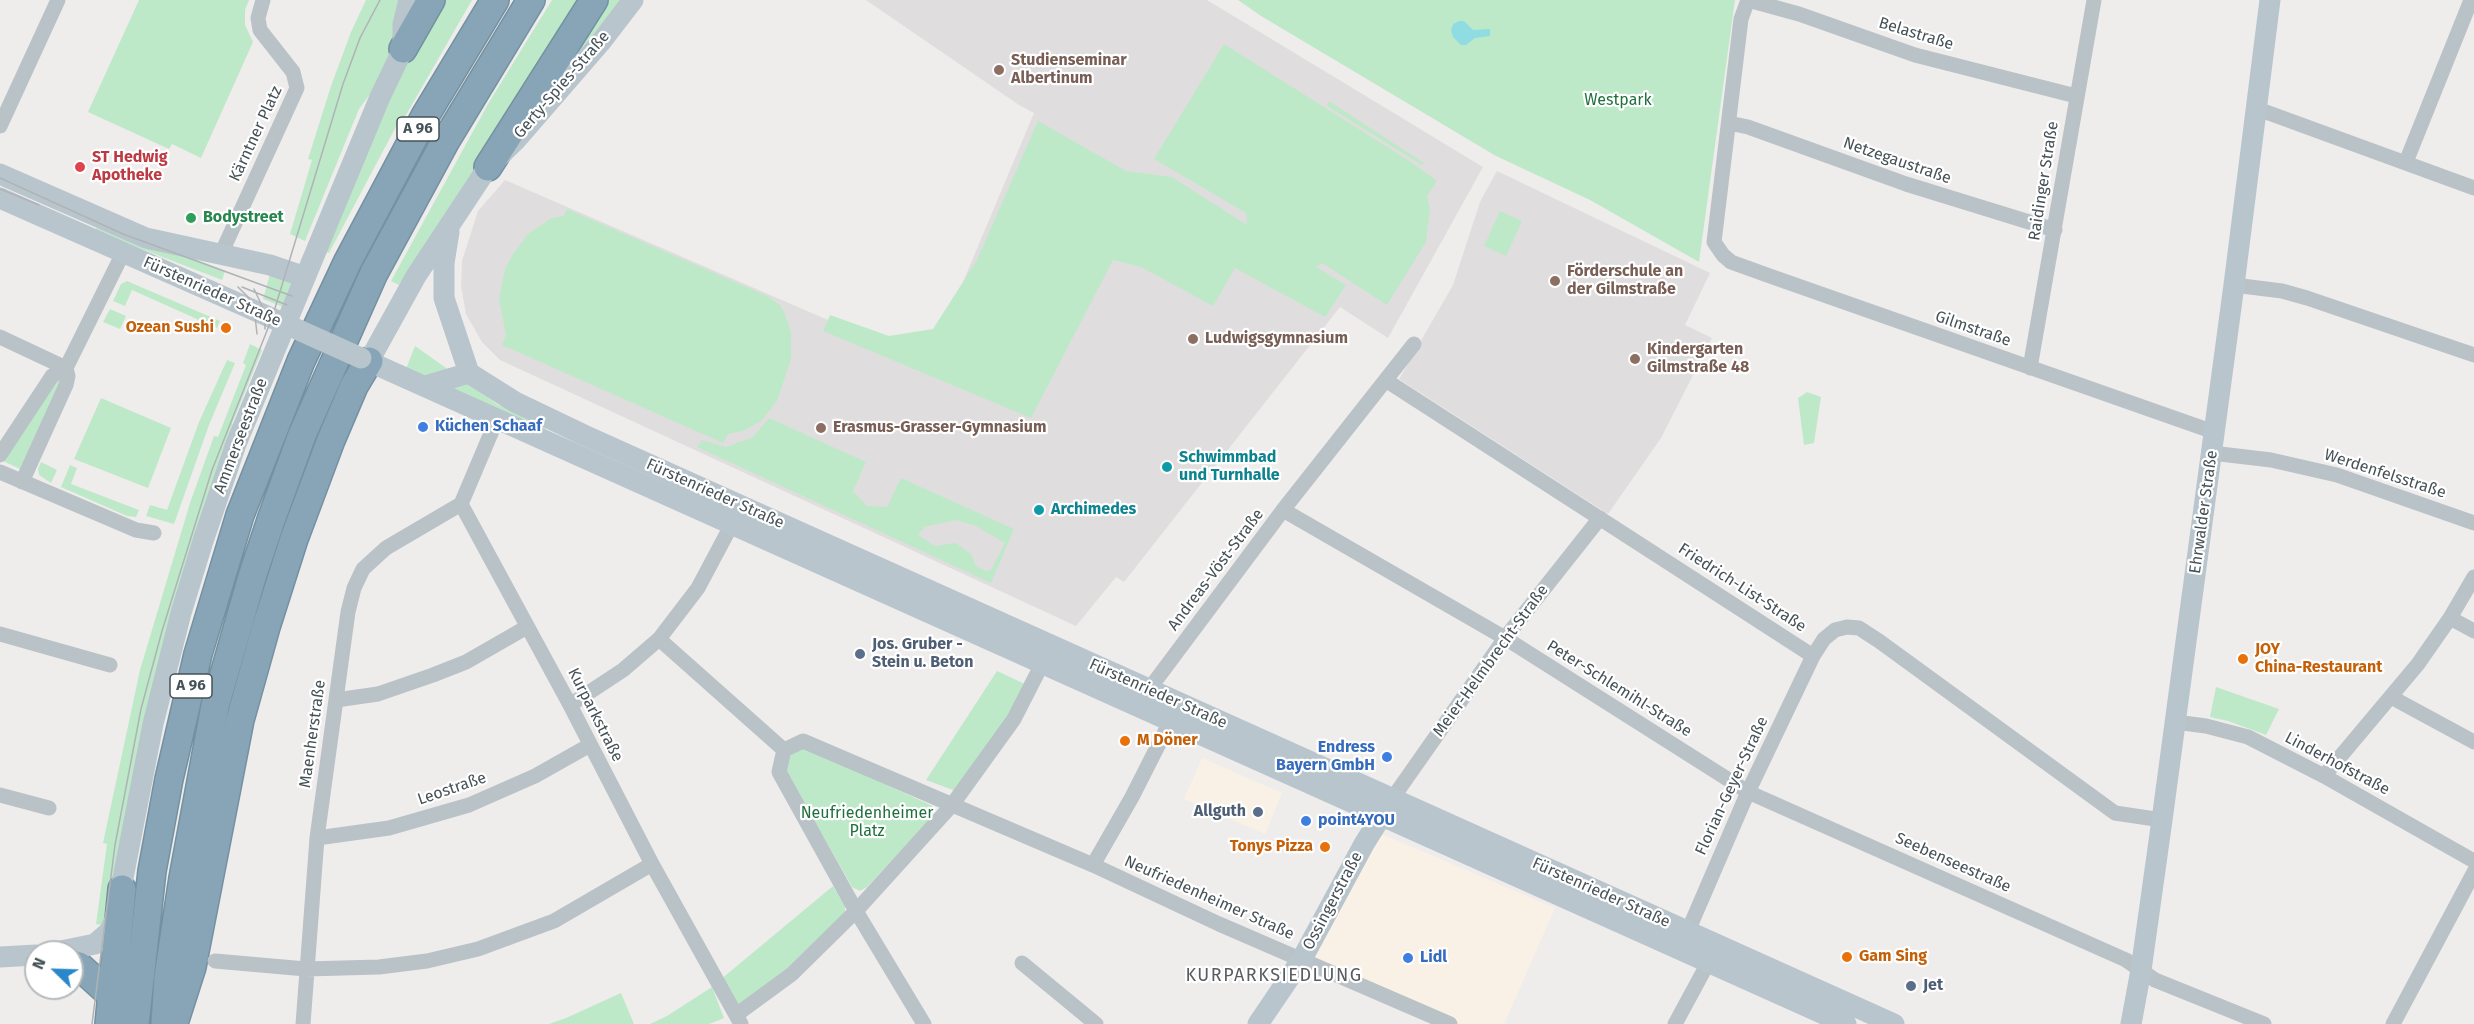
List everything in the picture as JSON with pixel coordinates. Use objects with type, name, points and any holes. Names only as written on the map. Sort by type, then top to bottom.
[{"type":"highway","points":[[403,49],[431,0]]},
{"type":"highway","name":"A 96","points":[[135,1024],[152,871],[169,778],[198,654],[240,515],[301,361],[348,261],[425,116],[495,0]]},
{"type":"highway","name":"A 96","points":[[165,1024],[168,977],[183,878],[215,706],[271,520],[302,435],[374,273],[445,142],[531,0]]},
{"type":"highway","points":[[488,167],[594,0]]},
{"type":"highway","points":[[173,1024],[192,967],[240,720],[266,627],[294,539],[331,440],[365,359]]},
{"type":"highway","points":[[109,1024],[122,889]]},
{"type":"highway","points":[[84,970],[111,995]]},
{"type":"main road","name":"Ammerseestraße","points":[[84,948],[102,940],[110,931],[115,919],[153,724],[181,613],[236,444],[289,326],[305,277],[380,97],[403,49],[403,24],[409,0]]},
{"type":"main road","name":"Gerty-Spies-Straße","points":[[488,167],[516,140],[600,43],[633,0]]},
{"type":"main road","name":"Ehrwalder Straße","points":[[2131,1024],[2141,970],[2212,453],[2270,0]]},
{"type":"main road","points":[[365,359],[416,276],[488,167]]},
{"type":"main road","name":"Fürstenrieder Straße","points":[[0,174],[146,238],[281,268],[305,277]]},
{"type":"main road","name":"Fürstenrieder Straße","points":[[0,198],[365,359],[1042,664],[1145,699]]},
{"type":"main road","points":[[425,386],[469,373],[444,298],[444,263],[451,224]]},
{"type":"main road","name":"Fürstenrieder Straße","points":[[469,373],[516,402],[584,435],[1145,699],[1387,807],[1688,931],[1894,1024]]},
{"type":"main road","name":"Fürstenrieder Straße","points":[[1387,807],[1708,963],[1846,1024]]},
{"type":"main road","name":"Ossingerstraße","points":[[1258,1024],[1302,959],[1364,844],[1387,807]]},
{"type":"main road","points":[[0,957],[24,956]]},
{"type":"street","points":[[0,126],[58,0]]},
{"type":"street","name":"Kärntner Platz","points":[[221,254],[297,88],[293,72],[261,30],[258,18],[263,0]]},
{"type":"street","points":[[1729,123],[1741,19],[1748,0]]},
{"type":"street","name":"Belastraße","points":[[1748,0],[1799,14],[1915,55],[2076,96]]},
{"type":"street","name":"Raidinger Straße","points":[[2030,368],[2094,0]]},
{"type":"street","points":[[2406,162],[2471,0]]},
{"type":"street","points":[[2256,111],[2266,112],[2474,188]]},
{"type":"street","name":"Netzegaustraße","points":[[1729,123],[1748,127],[1896,180],[2055,230]]},
{"type":"street","name":"Gilmstraße","points":[[1729,123],[1714,242],[1722,255],[1731,262],[2214,432]]},
{"type":"street","points":[[0,455],[52,376],[66,368],[123,253]]},
{"type":"street","points":[[2234,285],[2282,291],[2307,298],[2474,355]]},
{"type":"street","points":[[0,337],[66,368]]},
{"type":"street","name":"Andreas-Vöst-Straße","points":[[1145,699],[1283,510],[1414,344]]},
{"type":"street","points":[[22,482],[66,384],[68,376],[66,368]]},
{"type":"street","name":"Friedrich-List-Straße","points":[[1387,381],[1813,656],[1824,639],[1835,630],[1847,627],[1858,628],[2115,813],[2162,820]]},
{"type":"street","points":[[461,504],[497,419]]},
{"type":"street","name":"Werdenfelsstraße","points":[[2212,453],[2271,460],[2337,475],[2474,523]]},
{"type":"street","points":[[0,472],[136,530],[154,533]]},
{"type":"street","name":"Kurparkstraße","points":[[461,504],[570,705],[652,864],[739,1019]]},
{"type":"street","name":"Maenherstraße","points":[[303,1024],[317,838],[348,612],[354,588],[363,569],[386,548],[461,504]]},
{"type":"street","name":"Peter-Schlemihl-Straße","points":[[1283,510],[1504,638],[1748,792]]},
{"type":"street","name":"Meier-Helmbrecht-Straße","points":[[1387,807],[1504,638],[1600,518]]},
{"type":"street","points":[[570,705],[623,670],[659,639],[698,588],[732,524]]},
{"type":"street","points":[[2324,776],[2391,697],[2450,618],[2474,577]]},
{"type":"street","points":[[2450,618],[2474,631]]},
{"type":"street","points":[[336,700],[378,694],[433,675],[466,662],[527,627]]},
{"type":"street","points":[[0,634],[110,665]]},
{"type":"street","points":[[659,639],[784,750]]},
{"type":"street","name":"Florian-Geyer-Straße","points":[[1688,931],[1748,792],[1813,656]]},
{"type":"street","points":[[739,1019],[792,974],[856,911],[952,805],[1014,719],[1042,664]]},
{"type":"street","points":[[2391,697],[2474,742]]},
{"type":"street","points":[[1093,866],[1132,797],[1175,712]]},
{"type":"street","name":"Linderhofstraße","points":[[2175,722],[2198,724],[2248,737],[2324,776],[2474,861]]},
{"type":"street","points":[[784,750],[803,741],[952,805]]},
{"type":"street","name":"Leostraße","points":[[317,838],[389,828],[470,805],[535,776],[590,745]]},
{"type":"street","points":[[784,750],[779,772],[856,911],[924,1024]]},
{"type":"street","name":"Seebenseestraße","points":[[1748,792],[2126,960],[2155,980],[2264,1024]]},
{"type":"street","points":[[0,795],[49,808]]},
{"type":"street","name":"Neufriedenheimer Straße","points":[[952,805],[1443,1023]]},
{"type":"street","points":[[215,961],[306,969],[379,967],[427,961],[478,949],[554,921],[652,864]]},
{"type":"street","points":[[2393,1024],[2474,872]]},
{"type":"street","points":[[1022,963],[1096,1024]]},
{"type":"street","points":[[1675,1024],[1708,963]]},
{"type":"shaded area","points":[[866,0],[1207,0],[1483,167],[1388,338],[1340,307],[1124,582],[1116,577],[1076,626],[500,360],[482,342],[466,314],[461,286],[462,261],[478,211],[505,180],[881,343],[942,332],[1034,113]]},
{"type":"shaded area","points":[[1497,171],[1710,273],[1685,325],[1712,338],[1661,438],[1608,514],[1399,379],[1453,285],[1480,202]]},
{"type":"shaded area","points":[[1202,758],[1282,793],[1265,834],[1184,799]]},
{"type":"shaded area","points":[[1377,832],[1555,908],[1504,1024],[1454,1024],[1308,960]]},
{"type":"green space","points":[[139,0],[249,0],[245,10],[245,25],[253,42],[201,158],[172,144],[169,149],[88,112]]},
{"type":"green space","points":[[366,0],[399,0],[389,57],[374,89],[359,109],[305,241],[290,234],[312,160],[308,159],[331,86],[351,32]]},
{"type":"green space","points":[[438,0],[472,0],[402,122],[399,121],[329,253],[323,251],[378,116]]},
{"type":"green space","points":[[552,0],[585,0],[399,285],[391,281],[488,104]]},
{"type":"green space","points":[[606,0],[621,0],[558,78]]},
{"type":"green space","name":"Westpark","points":[[1238,0],[1735,0],[1699,262],[1590,200],[1496,156]]},
{"type":"green space","points":[[1224,44],[1408,160],[1437,181],[1427,196],[1430,209],[1426,242],[1387,305],[1322,263],[1316,267],[1346,285],[1325,317],[1235,268],[1213,306],[1141,267],[1113,260],[1031,418],[823,331],[830,315],[889,336],[933,329],[977,260],[1038,121],[1126,171],[1172,177],[1247,225],[1246,213],[1154,159]]},
{"type":"green space","points":[[1329,101],[1424,163],[1422,165],[1327,106]]},
{"type":"green space","points":[[567,209],[767,296],[780,305],[791,332],[791,359],[777,401],[761,421],[743,431],[728,434],[723,443],[502,345],[506,335],[499,299],[505,269],[529,233],[552,218],[564,216]]},
{"type":"green space","points":[[1500,211],[1522,221],[1506,256],[1484,246]]},
{"type":"green space","points":[[100,221],[225,271],[222,280],[95,231]]},
{"type":"green space","points":[[270,274],[292,283],[283,307],[263,299]]},
{"type":"green space","points":[[127,281],[220,321],[217,328],[132,290],[125,306],[113,301],[121,284]]},
{"type":"green space","points":[[110,309],[126,316],[120,329],[103,322]]},
{"type":"green space","points":[[250,344],[262,350],[232,424],[235,425],[107,926],[96,924],[107,844],[103,843],[140,670],[190,503],[214,436],[218,437],[246,365],[243,363]]},
{"type":"green space","points":[[415,346],[497,404],[547,426],[544,431],[406,369]]},
{"type":"green space","points":[[227,360],[235,363],[209,425],[174,524],[146,516],[150,505],[167,510],[199,422]]},
{"type":"green space","points":[[56,378],[60,380],[20,469],[3,461]]},
{"type":"green space","points":[[1807,392],[1821,397],[1814,443],[1804,445],[1798,398]]},
{"type":"green space","points":[[101,398],[171,428],[148,488],[74,459]]},
{"type":"green space","points":[[769,418],[866,462],[853,491],[867,506],[887,507],[901,478],[1014,529],[991,583],[697,447],[702,440],[726,447],[753,437]],"holes":[[[956,520],[976,526],[1005,543],[991,570],[986,571],[976,566],[971,554],[956,543],[935,546],[918,535],[924,527]]]},
{"type":"green space","points":[[41,462],[57,470],[51,483],[39,475],[38,469]]},
{"type":"green space","points":[[70,465],[77,468],[71,484],[139,510],[136,517],[127,516],[61,487]]},
{"type":"green space","points":[[997,671],[1025,684],[1027,688],[960,787],[953,790],[926,780]]},
{"type":"green space","points":[[2216,687],[2279,709],[2266,735],[2210,717]]},
{"type":"green space","name":"Neufriedenheimer Platz","points":[[804,747],[935,807],[931,818],[867,887],[860,891],[852,887],[786,771],[791,753]]},
{"type":"green space","points":[[833,886],[845,906],[845,913],[791,969],[742,1005],[736,1005],[720,980]]},
{"type":"green space","points":[[712,987],[724,1018],[709,1024],[650,1024],[667,1016]]},
{"type":"green space","points":[[621,993],[634,1024],[549,1024],[566,1018]]},
{"type":"water","points":[[1464,21],[1473,30],[1490,29],[1490,36],[1475,38],[1466,45],[1461,45],[1453,37],[1451,30],[1453,24]]},
{"type":"tram line","points":[[92,1024],[115,845],[141,709],[162,631],[212,470],[272,318],[343,84],[360,38],[380,0]]},
{"type":"tram line","points":[[0,178],[123,234],[292,296]]},
{"type":"tram line","points":[[0,189],[39,205]]},
{"type":"tram line","points":[[238,287],[254,307],[257,334]]},
{"type":"tram line","points":[[242,287],[287,305]]},
{"type":"tram line","points":[[254,289],[264,310],[265,329]]},
{"type":"place","name":"Studienseminar Albertinum","points":[[999,70]]},
{"type":"place","name":"ST Hedwig Apotheke","points":[[80,167]]},
{"type":"place","name":"Bodystreet","points":[[191,218]]},
{"type":"place","name":"Förderschule an der Gilmstraße","points":[[1555,281]]},
{"type":"place","name":"Ozean Sushi","points":[[226,328]]},
{"type":"place","name":"Ludwigsgymnasium","points":[[1193,339]]},
{"type":"place","name":"Kindergarten Gilmstraße 48","points":[[1635,359]]},
{"type":"place","name":"Küchen Schaaf","points":[[423,427]]},
{"type":"place","name":"Erasmus-Grasser-Gymnasium","points":[[821,428]]},
{"type":"place","name":"Schwimmbad und Turnhalle","points":[[1167,467]]},
{"type":"place","name":"Archimedes","points":[[1039,510]]},
{"type":"place","name":"Jos. Gruber - Stein u. Beton","points":[[860,654]]},
{"type":"place","name":"JOY China-Restaurant","points":[[2243,659]]},
{"type":"place","name":"M Döner","points":[[1125,741]]},
{"type":"place","name":"Endress Bayern GmbH","points":[[1387,757]]},
{"type":"place","name":"Allguth","points":[[1258,812]]},
{"type":"place","name":"point4YOU","points":[[1306,821]]},
{"type":"place","name":"Tonys Pizza","points":[[1325,847]]},
{"type":"place","name":"Gam Sing","points":[[1847,957]]},
{"type":"place","name":"Lidl","points":[[1408,958]]},
{"type":"place","name":"Jet","points":[[1911,986]]},
{"type":"district","name":"KURPARKSIEDLUNG","points":[[1274,976]]}]
